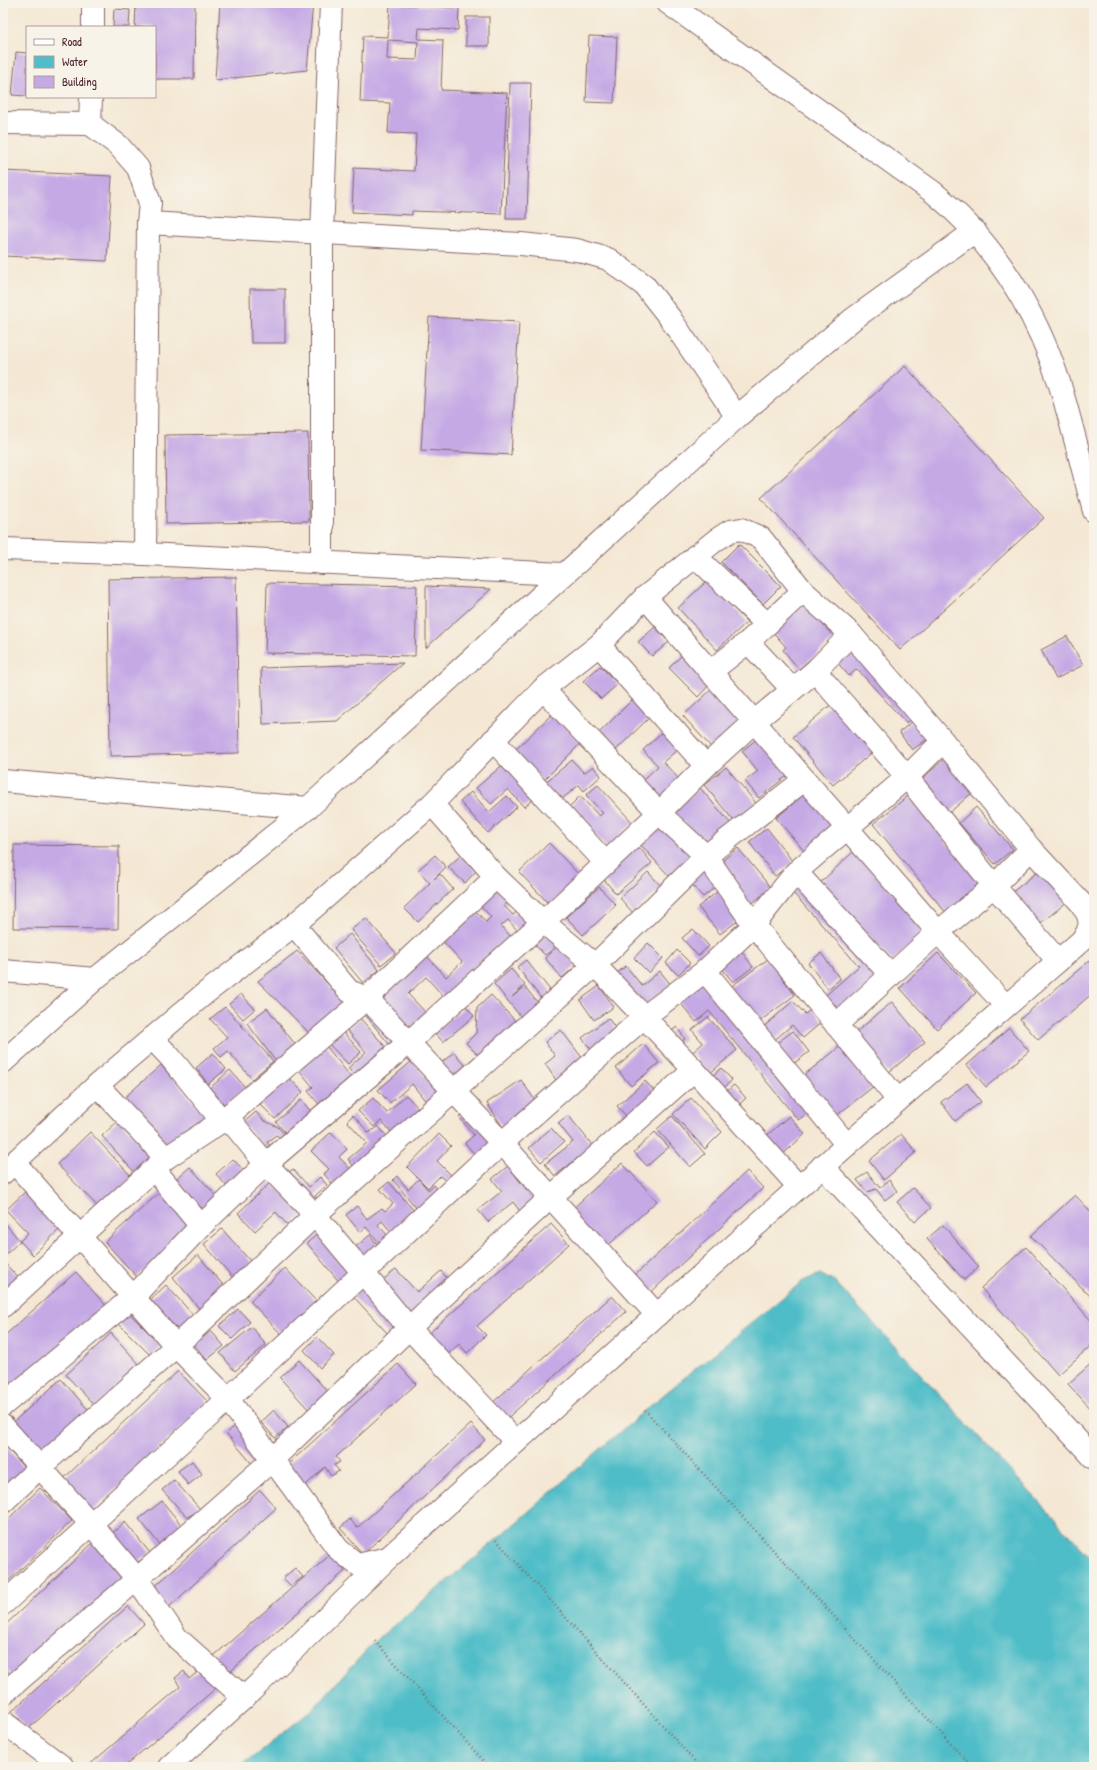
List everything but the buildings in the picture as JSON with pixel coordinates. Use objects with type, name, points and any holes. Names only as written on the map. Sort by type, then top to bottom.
[{"type":"street","points":[[93,3],[93,26]]},
{"type":"street","points":[[322,563],[322,234],[331,3]]},
{"type":"street","points":[[668,3],[933,192],[954,209],[996,256],[1018,290],[1039,329],[1059,381],[1094,511]]},
{"type":"street","points":[[90,124],[91,98]]},
{"type":"street","points":[[3,123],[90,124],[118,145],[138,168],[150,203],[148,223],[145,554]]},
{"type":"street","points":[[148,223],[322,234],[521,244],[577,250],[608,259],[644,285],[670,318],[737,417]]},
{"type":"street","points":[[3,1062],[95,979],[308,808],[737,417],[853,319],[975,231]]},
{"type":"street","points":[[168,1767],[244,1698],[388,1558],[799,1186],[1081,941],[1087,933],[1090,924],[1088,915],[1080,903],[1032,849],[944,741],[851,634],[803,591],[761,538],[741,528],[730,531],[695,556],[645,598],[599,645],[543,689],[432,804],[294,925],[203,995],[97,1085],[9,1168],[79,1236],[176,1346],[228,1399],[338,1549],[358,1565],[388,1558]]},
{"type":"street","points":[[3,549],[145,554],[563,574]]},
{"type":"street","points":[[695,556],[767,624]]},
{"type":"street","points":[[710,672],[748,642],[803,591]]},
{"type":"street","points":[[645,598],[938,932],[1006,1006]]},
{"type":"street","points":[[3,1405],[133,1297],[201,1226],[266,1164],[409,1042],[543,922],[605,862],[659,813],[706,766],[754,722],[815,671],[851,634]]},
{"type":"street","points":[[748,642],[792,689]]},
{"type":"street","points":[[599,645],[706,766]]},
{"type":"street","points":[[815,671],[907,777],[994,886],[1058,961]]},
{"type":"street","points":[[543,689],[659,813],[706,856],[754,925],[898,1100]]},
{"type":"street","points":[[493,740],[605,862]]},
{"type":"street","points":[[3,1604],[228,1399],[502,1143],[644,1017],[705,971],[754,925],[796,872],[907,777],[944,741]]},
{"type":"street","points":[[3,1502],[176,1346],[315,1215],[595,965],[706,856],[804,780]]},
{"type":"street","points":[[3,781],[308,808]]},
{"type":"street","points":[[432,804],[496,877],[543,922],[595,965],[694,1070],[799,1186]]},
{"type":"street","points":[[836,1025],[938,932],[994,886],[1032,849]]},
{"type":"street","points":[[796,872],[891,976]]},
{"type":"street","points":[[3,1306],[44,1271],[79,1236],[160,1164],[222,1121],[367,998],[496,877]]},
{"type":"street","points":[[294,925],[349,991],[367,998],[409,1042],[657,1315]]},
{"type":"street","points":[[3,971],[95,979]]},
{"type":"street","points":[[705,971],[847,1145]]},
{"type":"street","points":[[152,1038],[170,1057],[222,1121],[234,1125],[266,1164],[315,1215],[362,1273],[410,1328],[516,1442]]},
{"type":"street","points":[[3,1694],[272,1460],[410,1328],[550,1198],[694,1070]]},
{"type":"street","points":[[97,1085],[160,1164],[201,1226]]},
{"type":"street","points":[[822,1166],[1094,1458]]},
{"type":"street","points":[[3,1426],[39,1468],[91,1524],[137,1579],[177,1638],[244,1698]]},
{"type":"street","points":[[3,1722],[63,1767]]},
{"type":"path","points":[[645,1410],[972,1767]]},
{"type":"path","points":[[496,1540],[700,1767]]},
{"type":"path","points":[[374,1641],[489,1767]]},
{"type":"water","points":[[820,1274],[836,1283],[1094,1561],[1094,1767],[239,1767],[311,1711],[375,1641],[496,1540],[645,1410],[803,1281]]}]
